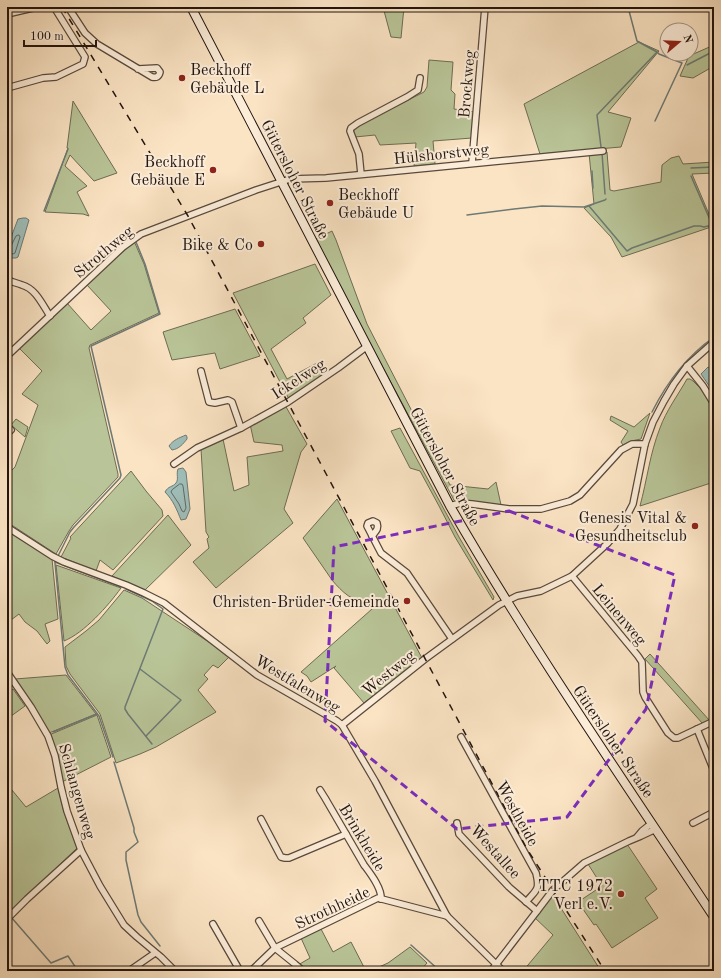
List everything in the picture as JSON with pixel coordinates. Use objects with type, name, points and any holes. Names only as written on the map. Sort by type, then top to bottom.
[{"type":"main road","name":"Gütersloher Straße","points":[[191,7],[366,346],[480,560],[577,712],[714,917]]},
{"type":"street","points":[[7,14],[37,7]]},
{"type":"street","points":[[7,88],[43,78],[56,77],[83,64],[85,57],[54,7]]},
{"type":"street","points":[[68,7],[85,33],[97,44],[138,69]]},
{"type":"street","name":"Brockweg","points":[[472,163],[485,7]]},
{"type":"street","points":[[362,174],[359,154],[350,131],[351,128],[418,90],[420,78]]},
{"type":"street","name":"Hülshorstweg","points":[[282,182],[290,179],[314,179],[604,150]]},
{"type":"street","name":"Strothweg","points":[[7,356],[123,246],[141,234],[256,190],[282,182]]},
{"type":"street","points":[[7,280],[23,285],[34,292],[50,316]]},
{"type":"street","name":"Westweg","points":[[342,726],[425,659],[499,605],[517,596],[541,591],[572,576],[604,548],[621,528],[633,504],[645,444],[653,422],[664,400],[688,366],[714,342]]},
{"type":"street","name":"Ickelweg","points":[[174,464],[197,448],[241,428],[288,402],[338,368],[366,346]]},
{"type":"street","points":[[688,366],[704,386],[714,404]]},
{"type":"street","points":[[201,372],[210,402],[215,403],[228,400],[232,402],[241,428]]},
{"type":"street","points":[[7,426],[11,430],[7,434]]},
{"type":"street","points":[[450,506],[460,503],[509,509],[541,509],[570,501],[580,495],[621,450],[632,444],[645,444]]},
{"type":"street","name":"Westfalenweg","points":[[7,527],[64,562],[126,585],[164,603],[257,675],[337,721],[342,726],[375,781],[447,916],[503,971]]},
{"type":"street","points":[[372,536],[381,553],[407,573],[452,639]]},
{"type":"street","name":"Leinenweg","points":[[572,576],[642,662],[644,697],[668,733],[674,738],[678,738],[714,721]]},
{"type":"street","name":"Schlangenweg","points":[[7,672],[31,707],[48,736],[55,756],[60,786],[67,811],[81,850],[100,886],[124,925],[161,957],[174,971]]},
{"type":"street","points":[[697,729],[714,771]]},
{"type":"street","name":"Westheide","points":[[461,737],[536,873],[539,884],[537,890],[526,902]]},
{"type":"street","name":"Brinkheide","points":[[320,790],[375,882],[381,894],[381,899]]},
{"type":"street","points":[[693,823],[714,812]]},
{"type":"street","points":[[261,819],[281,857],[285,858],[290,858],[346,834]]},
{"type":"street","name":"Westallee","points":[[457,823],[459,834],[509,887],[537,911]]},
{"type":"street","points":[[491,971],[553,890],[584,863],[636,838],[654,826]]},
{"type":"street","points":[[7,918],[81,850]]},
{"type":"street","name":"Strothheide","points":[[255,970],[275,948],[378,898],[447,916]]},
{"type":"street","points":[[259,921],[275,948],[303,971]]},
{"type":"street","points":[[213,924],[240,971]]},
{"type":"street","points":[[129,971],[156,953]]},
{"type":"highlighted area","points":[[509,511],[675,575],[646,709],[567,817],[457,829],[325,721],[334,547]]},
{"type":"green space","points":[[383,7],[404,7],[401,38],[391,37]]},
{"type":"green space","points":[[639,42],[659,51],[608,112],[631,118],[621,147],[540,154],[524,104]]},
{"type":"green space","points":[[714,45],[714,66],[693,78],[680,76],[686,62],[699,62],[699,52]]},
{"type":"green space","points":[[429,60],[453,62],[451,90],[455,94],[454,109],[475,112],[472,138],[433,141],[435,164],[414,166],[416,143],[380,145],[375,135],[355,137],[354,131],[357,126],[424,92],[427,87]]},
{"type":"green space","points":[[73,101],[117,173],[94,181],[70,155],[65,166],[87,186],[77,192],[89,216],[83,214],[45,212],[68,148]]},
{"type":"green space","points":[[607,152],[610,190],[614,191],[661,182],[662,165],[671,158],[679,156],[683,164],[714,162],[714,173],[692,174],[714,226],[622,257],[611,237],[584,208],[594,204],[589,153]]},
{"type":"green space","points":[[332,231],[367,324],[450,485],[488,489],[496,482],[501,505],[471,501],[455,502],[316,239]]},
{"type":"green space","points":[[134,241],[144,264],[159,313],[90,345],[89,348],[118,477],[73,525],[56,554],[7,522],[7,475],[15,467],[38,405],[22,394],[42,371],[19,348],[67,303],[91,330],[111,311],[87,285]]},
{"type":"green space","points":[[315,264],[331,295],[303,318],[306,323],[271,349],[287,379],[317,363],[325,374],[289,399],[233,293]]},
{"type":"green space","points":[[235,309],[260,356],[220,369],[215,353],[172,360],[163,332]]},
{"type":"green space","points":[[687,379],[693,381],[700,388],[714,413],[714,482],[640,506],[651,457],[660,428],[669,409]]},
{"type":"green space","points":[[285,405],[307,444],[301,452],[284,509],[293,523],[216,588],[193,562],[209,548],[207,539],[209,537],[206,532],[201,449],[223,439],[234,491],[249,485],[247,457],[283,451],[282,445],[254,442],[250,424]]},
{"type":"green space","points":[[650,413],[641,439],[631,441],[623,445],[621,442],[628,431],[610,420],[611,416],[634,427]]},
{"type":"green space","points":[[16,419],[28,427],[25,437],[11,425]]},
{"type":"green space","points":[[400,428],[459,537],[494,597],[493,600],[455,537],[420,471],[410,468],[391,431]]},
{"type":"green space","points":[[131,471],[162,510],[163,516],[113,570],[100,560],[96,571],[61,557],[71,538],[70,537]]},
{"type":"green space","points":[[337,499],[422,658],[364,703],[334,668],[336,666],[311,682],[307,676],[301,672],[372,609],[369,604],[353,599],[340,589],[303,538]]},
{"type":"green space","points":[[168,515],[191,545],[144,591],[112,576]]},
{"type":"green space","points":[[7,531],[52,559],[58,619],[45,624],[50,641],[47,644],[37,631],[25,622],[19,614],[7,623]]},
{"type":"green space","points":[[56,565],[121,588],[103,611],[80,632],[64,641]]},
{"type":"green space","points":[[124,590],[142,598],[230,656],[218,668],[213,665],[204,675],[208,679],[198,690],[216,712],[156,747],[116,763],[100,714],[70,674],[66,666],[65,647],[99,620]]},
{"type":"green space","points":[[650,654],[710,721],[703,724],[645,659]]},
{"type":"green space","points":[[66,675],[96,714],[49,733],[34,706],[15,679]]},
{"type":"green space","points":[[13,689],[25,706],[7,719],[7,693]]},
{"type":"green space","points":[[97,715],[111,757],[62,782],[49,735]]},
{"type":"green space","points":[[7,784],[26,807],[58,788],[64,812],[77,848],[7,916]]},
{"type":"green space","name":"TTC 1972 Verl e.V.","points":[[627,844],[657,889],[645,898],[658,918],[612,948],[596,924],[594,925],[578,902],[602,886],[588,864]]},
{"type":"green space","points":[[552,894],[601,971],[523,971],[553,935],[534,917]]},
{"type":"green space","points":[[321,929],[333,952],[351,942],[366,971],[307,971],[298,965],[310,958],[301,938]]},
{"type":"green space","points":[[410,947],[427,963],[420,971],[370,971],[388,963]]},
{"type":"water","points":[[23,218],[29,220],[18,257],[12,258],[7,255],[7,248],[18,219]]},
{"type":"water","points":[[708,367],[714,370],[714,393],[701,374]]},
{"type":"water","points":[[186,435],[187,439],[177,449],[172,450],[169,446],[176,439]]},
{"type":"water","points":[[183,468],[186,472],[190,509],[186,519],[181,520],[173,502],[165,492],[176,483],[178,469]]},
{"type":"waterway","points":[[601,147],[597,115],[657,52],[637,41],[628,7]]},
{"type":"waterway","points":[[687,65],[714,51]]},
{"type":"waterway","points":[[655,121],[682,63],[657,52]]},
{"type":"waterway","points":[[44,211],[68,149]]},
{"type":"waterway","points":[[602,153],[605,194]]},
{"type":"waterway","points":[[691,168],[714,167]]},
{"type":"waterway","points":[[592,171],[593,188]]},
{"type":"waterway","points":[[691,176],[714,229]]},
{"type":"waterway","points":[[467,215],[542,206],[584,207],[606,199]]},
{"type":"waterway","points":[[589,206],[627,251],[694,226],[704,227],[712,225]]},
{"type":"waterway","points":[[58,556],[70,532],[120,478],[121,475],[91,346],[160,314],[145,264],[136,242]]},
{"type":"waterway","points":[[652,412],[664,390],[678,370],[704,344],[714,337]]},
{"type":"waterway","points":[[709,350],[714,346]]},
{"type":"waterway","points":[[646,451],[649,440]]},
{"type":"waterway","points":[[637,496],[639,491]]},
{"type":"waterway","points":[[632,513],[634,508]]},
{"type":"waterway","points":[[55,561],[65,667],[68,675],[99,716],[113,757]]},
{"type":"waterway","points":[[55,562],[121,587]]},
{"type":"waterway","points":[[126,589],[152,601],[163,609],[125,707],[128,714],[152,744]]},
{"type":"waterway","points":[[140,669],[181,700],[146,736]]},
{"type":"waterway","points":[[53,732],[97,714]]},
{"type":"waterway","points":[[114,762],[138,842],[126,852],[126,860],[138,915],[141,922],[160,946]]},
{"type":"waterway","points":[[11,917],[51,963],[68,956],[78,971]]},
{"type":"waterway","points":[[411,945],[440,971]]},
{"type":"waterway","points":[[134,971],[154,957],[158,957]]},
{"type":"railway","points":[[62,7],[188,216],[527,849],[605,971]]},
{"type":"place","name":"Beckhoff Gebäude L","points":[[182,78]]},
{"type":"place","name":"Beckhoff Gebäude E","points":[[213,170]]},
{"type":"place","name":"Beckhoff Gebäude U","points":[[330,203]]},
{"type":"place","name":"Bike & Co","points":[[261,244]]},
{"type":"place","name":"Genesis Vital & Gesundheitsclub","points":[[695,526]]},
{"type":"place","name":"Christen-Brüder-Gemeinde","points":[[407,601]]},
{"type":"place","name":"TTC 1972 Verl e.V.","points":[[621,894]]}]
